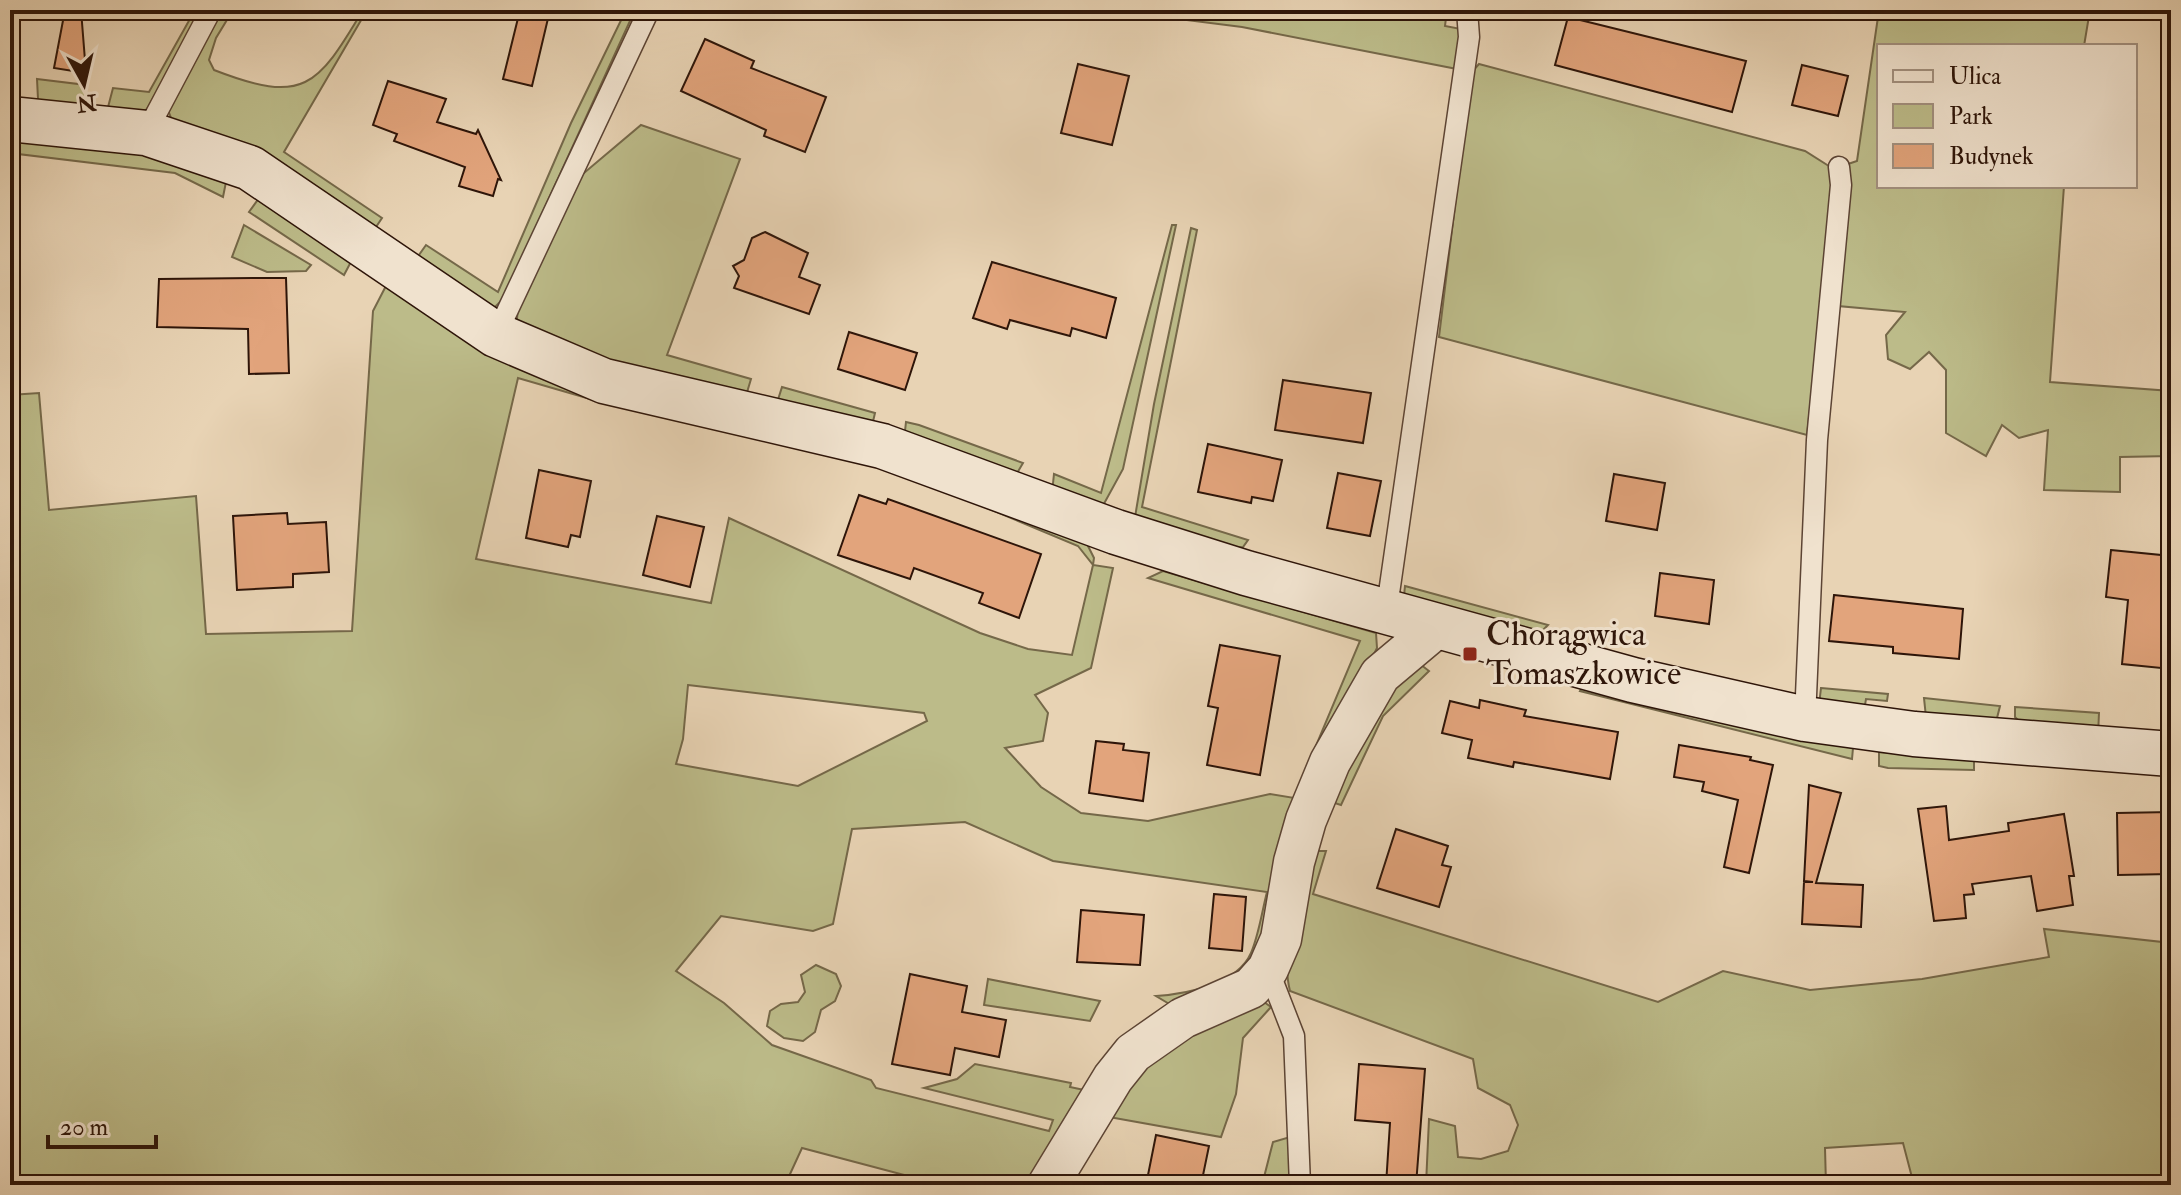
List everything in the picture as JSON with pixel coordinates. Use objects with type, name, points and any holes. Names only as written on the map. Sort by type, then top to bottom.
[{"type":"street","points":[[10,119],[146,133],[200,149],[257,172],[496,335],[604,381],[882,446],[1126,535],[1386,614],[1695,696],[1805,719],[1914,734],[2171,754]]},
{"type":"street","points":[[1048,1185],[1133,1053],[1183,1018],[1251,988],[1268,969],[1281,939],[1294,862],[1306,820],[1330,762],[1380,675],[1436,628]]},
{"type":"lane","points":[[146,133],[211,10]]},
{"type":"lane","points":[[496,335],[649,10]]},
{"type":"lane","points":[[1386,614],[1469,37],[1467,10]]},
{"type":"lane","points":[[1805,719],[1817,440],[1841,185],[1839,167]]},
{"type":"lane","points":[[1268,969],[1294,1036],[1300,1185]]},
{"type":"green space","points":[[195,10],[203,10],[147,109],[136,117],[107,111],[113,88],[149,92]]},
{"type":"green space","points":[[220,10],[233,10],[216,38],[209,60],[214,70],[244,81],[289,87],[305,82],[319,72],[333,57],[363,10],[367,10],[284,152],[382,218],[372,233],[173,123],[168,110]]},
{"type":"green space","points":[[626,10],[635,10],[503,299],[493,309],[414,262],[426,245],[498,292],[571,123]]},
{"type":"green space","points":[[1108,10],[1447,10],[1445,26],[1461,29],[1457,69],[1242,27]]},
{"type":"green space","points":[[1879,10],[2090,10],[2084,44],[1877,44],[1877,188],[2064,188],[2050,382],[2171,391],[2171,456],[2120,457],[2120,492],[2044,490],[2048,430],[2019,438],[2002,425],[1986,456],[1946,433],[1946,370],[1929,352],[1910,369],[1888,359],[1886,335],[1905,312],[1838,306],[1848,164],[1857,161]]},
{"type":"green space","points":[[1479,64],[1805,151],[1832,168],[1835,184],[1807,435],[1439,337],[1471,73]]},
{"type":"green space","points":[[37,79],[86,85],[84,110],[44,105],[38,99]]},
{"type":"green space","points":[[641,125],[740,159],[667,355],[751,379],[745,399],[691,387],[521,331],[517,319],[518,307],[578,178]]},
{"type":"green space","points":[[10,134],[93,142],[227,177],[223,197],[175,173],[10,153]]},
{"type":"green space","points":[[262,194],[354,256],[344,275],[249,212]]},
{"type":"green space","points":[[244,225],[311,265],[306,271],[267,272],[232,257]]},
{"type":"green space","points":[[1172,225],[1176,225],[1123,469],[1100,511],[1052,493],[1054,474],[1101,493]]},
{"type":"green space","points":[[1191,228],[1197,230],[1142,507],[1248,540],[1243,547],[1223,550],[1134,523],[1154,404]]},
{"type":"green space","points":[[388,282],[604,403],[518,378],[476,559],[711,603],[729,518],[980,633],[1028,649],[1072,655],[1093,565],[1113,568],[1091,668],[1035,695],[1048,713],[1043,741],[1005,748],[1041,787],[1081,813],[1148,821],[1270,794],[1294,798],[1360,641],[1148,578],[1163,571],[1376,633],[1377,648],[1333,736],[1275,915],[1239,980],[1171,1005],[1156,996],[1210,986],[1244,964],[1254,946],[1267,892],[1053,861],[965,822],[852,829],[833,924],[813,931],[721,916],[676,971],[724,1003],[772,1045],[871,1080],[876,1088],[1049,1131],[1053,1120],[924,1088],[957,1079],[975,1064],[1071,1083],[1070,1087],[1084,1090],[1033,1185],[942,1185],[802,1148],[785,1185],[10,1185],[10,395],[39,393],[49,510],[196,496],[206,634],[352,631],[373,311]],"holes":[[[688,685],[924,713],[927,721],[798,786],[676,764],[683,739]]]},
{"type":"green space","points":[[782,387],[875,413],[871,430],[776,406]]},
{"type":"green space","points":[[906,422],[1023,463],[1013,480],[904,440]]},
{"type":"green space","points":[[925,482],[1084,538],[1094,558],[1093,565],[1078,546]]},
{"type":"green space","points":[[1405,586],[1548,625],[1537,636],[1404,596]]},
{"type":"green space","points":[[1416,661],[1429,671],[1383,716],[1341,805],[1325,800],[1356,735]]},
{"type":"green space","points":[[1583,686],[1853,748],[1852,759],[1580,691]]},
{"type":"green space","points":[[1821,688],[1888,694],[1887,701],[1866,699],[1864,711],[1819,705]]},
{"type":"green space","points":[[1924,698],[2000,706],[1997,718],[1985,724],[1926,717]]},
{"type":"green space","points":[[2015,707],[2099,713],[2098,735],[2025,728],[2015,717]]},
{"type":"green space","points":[[1879,752],[1974,758],[1974,770],[1888,768],[1879,766]]},
{"type":"green space","points":[[1318,851],[1326,851],[1313,894],[1658,1002],[1723,971],[1810,990],[1922,979],[2049,957],[2044,929],[2171,943],[2171,1185],[1914,1185],[1903,1143],[1825,1148],[1826,1185],[1426,1185],[1429,1119],[1455,1126],[1458,1157],[1481,1159],[1508,1151],[1518,1125],[1510,1105],[1478,1088],[1473,1059],[1290,991],[1287,956],[1290,938],[1299,902]]},
{"type":"green space","points":[[816,965],[836,974],[841,986],[835,1001],[821,1010],[815,1032],[803,1041],[784,1038],[767,1026],[770,1011],[781,1004],[798,1002],[805,992],[801,975]]},
{"type":"green space","points":[[988,979],[1100,1001],[1090,1021],[984,1005]]},
{"type":"green space","points":[[1254,995],[1271,1007],[1243,1038],[1236,1094],[1221,1137],[1109,1117],[1134,1068]]},
{"type":"green space","points":[[1290,1137],[1292,1185],[1262,1185],[1273,1142]]},
{"type":"building","points":[[65,10],[81,10],[86,73],[54,68]]},
{"type":"building","points":[[520,10],[550,10],[532,86],[503,79]]},
{"type":"building","points":[[1568,17],[1746,61],[1732,112],[1555,65]]},
{"type":"building","points":[[705,39],[754,61],[751,68],[826,97],[805,152],[764,136],[766,130],[681,91]]},
{"type":"building","points":[[1078,64],[1129,76],[1112,145],[1061,133]]},
{"type":"building","points":[[1802,65],[1848,76],[1838,116],[1792,105]]},
{"type":"building","points":[[388,81],[446,99],[437,122],[476,134],[478,130],[501,180],[498,179],[493,196],[459,186],[465,167],[394,141],[397,134],[373,125]]},
{"type":"building","points":[[765,232],[808,253],[799,277],[820,285],[809,314],[734,288],[739,276],[733,266],[744,260],[752,238]]},
{"type":"building","points":[[992,262],[1116,298],[1106,338],[1072,328],[1070,336],[1010,320],[1007,329],[973,318]]},
{"type":"building","points":[[286,278],[289,373],[249,374],[248,329],[157,327],[159,279]]},
{"type":"building","points":[[849,332],[917,353],[905,390],[838,369]]},
{"type":"building","points":[[1283,380],[1371,393],[1363,443],[1275,430]]},
{"type":"building","points":[[1208,444],[1282,460],[1273,501],[1252,497],[1251,503],[1198,492]]},
{"type":"building","points":[[539,470],[591,481],[580,537],[571,535],[568,547],[526,538]]},
{"type":"building","points":[[1338,473],[1381,481],[1370,536],[1327,528]]},
{"type":"building","points":[[1614,474],[1665,483],[1657,530],[1606,521]]},
{"type":"building","points":[[859,495],[886,504],[888,499],[1041,554],[1019,618],[979,603],[983,593],[914,568],[910,579],[838,555]]},
{"type":"building","points":[[287,513],[288,524],[326,522],[329,572],[293,574],[293,587],[237,590],[233,516]]},
{"type":"building","points":[[657,516],[704,527],[690,587],[643,575]]},
{"type":"building","points":[[2111,550],[2171,556],[2171,669],[2122,664],[2128,600],[2106,597]]},
{"type":"building","points":[[1660,573],[1714,580],[1709,624],[1655,616]]},
{"type":"building","points":[[1834,595],[1963,609],[1959,659],[1893,653],[1893,647],[1829,641]]},
{"type":"building","points":[[1220,645],[1280,656],[1260,775],[1207,765],[1218,708],[1208,706]]},
{"type":"building","points":[[1480,700],[1526,710],[1524,716],[1618,732],[1610,779],[1514,762],[1513,767],[1468,758],[1472,740],[1442,733],[1450,701],[1479,708]]},
{"type":"building","points":[[1096,741],[1124,744],[1123,750],[1149,753],[1143,801],[1089,793]]},
{"type":"building","points":[[1679,745],[1751,757],[1750,760],[1773,765],[1749,873],[1724,867],[1738,800],[1702,791],[1704,782],[1674,777]]},
{"type":"building","points":[[1809,785],[1841,793],[1816,883],[1863,885],[1861,927],[1802,924],[1804,882],[1813,882],[1804,881]]},
{"type":"building","points":[[1946,806],[1949,840],[2009,831],[2008,823],[2064,814],[2074,876],[2069,876],[2073,905],[2037,911],[2031,876],[1972,884],[1974,894],[1964,895],[1966,918],[1934,921],[1918,809]]},
{"type":"building","points":[[2171,812],[2171,874],[2118,875],[2117,813]]},
{"type":"building","points":[[1396,829],[1448,846],[1442,865],[1451,867],[1439,907],[1377,888]]},
{"type":"building","points":[[1214,894],[1246,897],[1242,951],[1209,948]]},
{"type":"building","points":[[1081,910],[1144,915],[1140,965],[1077,962]]},
{"type":"building","points":[[910,974],[967,986],[962,1012],[1006,1020],[999,1057],[955,1048],[950,1075],[892,1064]]},
{"type":"building","points":[[1359,1064],[1425,1069],[1416,1185],[1386,1185],[1390,1123],[1355,1120]]},
{"type":"building","points":[[1156,1135],[1209,1146],[1201,1185],[1146,1185]]},
{"type":"place","name":"Chorągwica Tomaszkowice","points":[[1470,654]]}]
